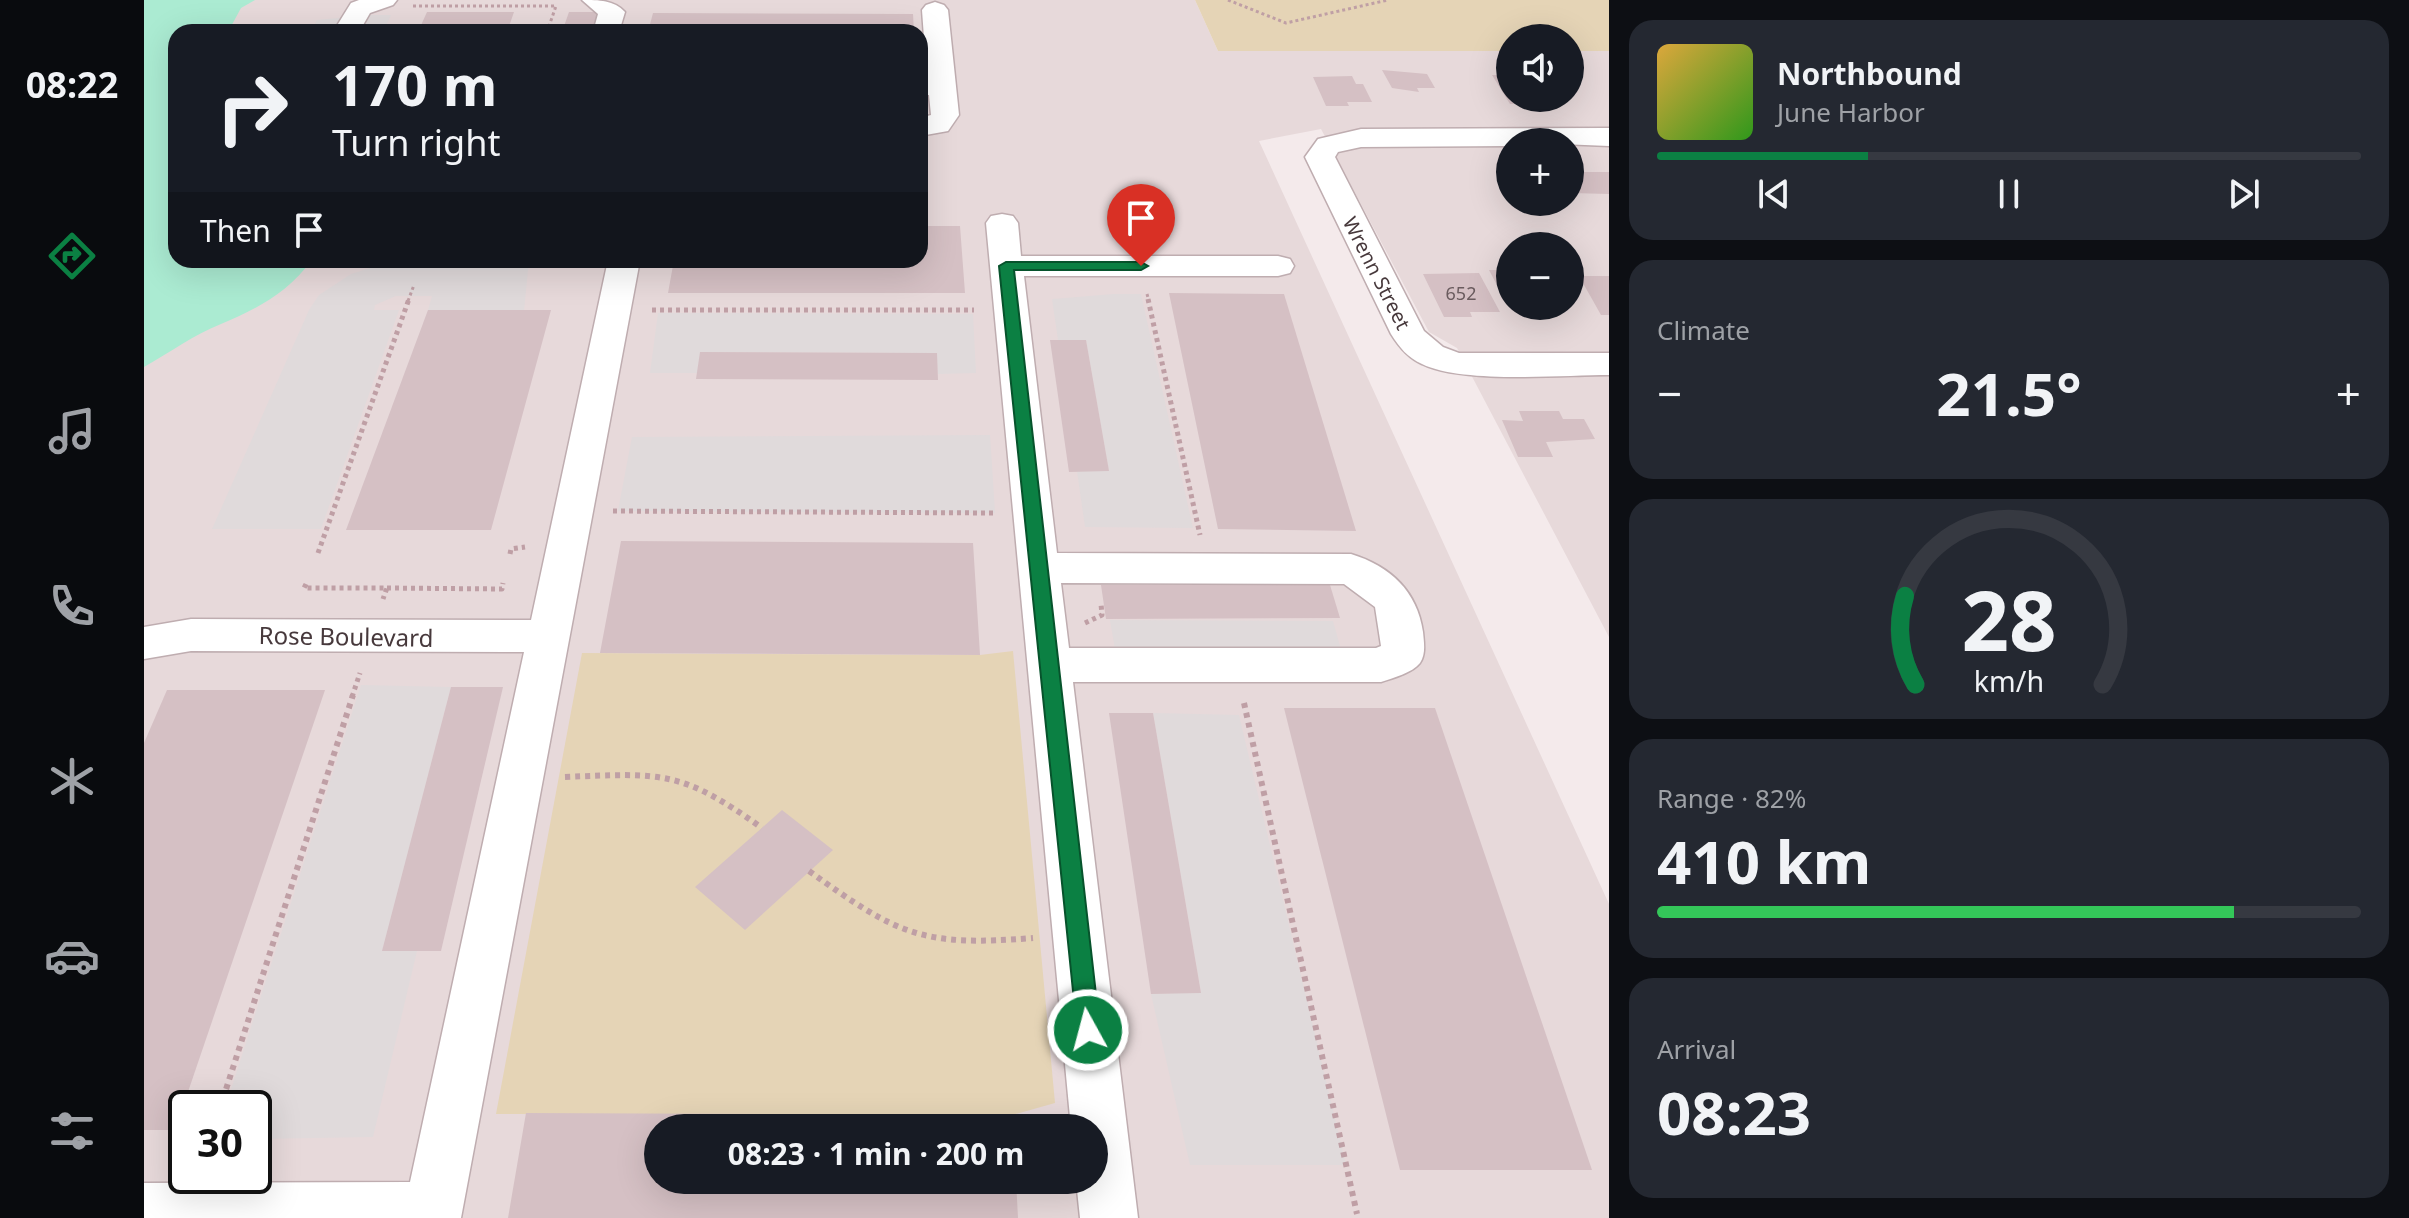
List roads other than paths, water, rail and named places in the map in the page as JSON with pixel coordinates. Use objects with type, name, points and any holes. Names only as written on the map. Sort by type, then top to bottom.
[{"type":"street","points":[[595,0],[612,12],[608,24]]},
{"type":"street","points":[[351,24],[360,8],[392,3]]},
{"type":"street","points":[[928,126],[938,125],[945,115],[931,87],[935,10]]},
{"type":"street","name":"Wrenn Street","points":[[1609,137],[1361,138],[1341,140],[1324,148],[1321,160],[1411,339],[1434,357],[1469,365],[1609,364]]},
{"type":"street","points":[[1002,223],[1109,1218]]},
{"type":"street","points":[[1006,266],[1278,266]]},
{"type":"street","points":[[144,1212],[433,1215],[622,268]]},
{"type":"street","points":[[1039,568],[1351,569],[1383,585],[1401,614],[1403,654],[1381,665],[1050,665]]},
{"type":"street","name":"Rose Boulevard","points":[[144,643],[191,635],[548,636]]}]
